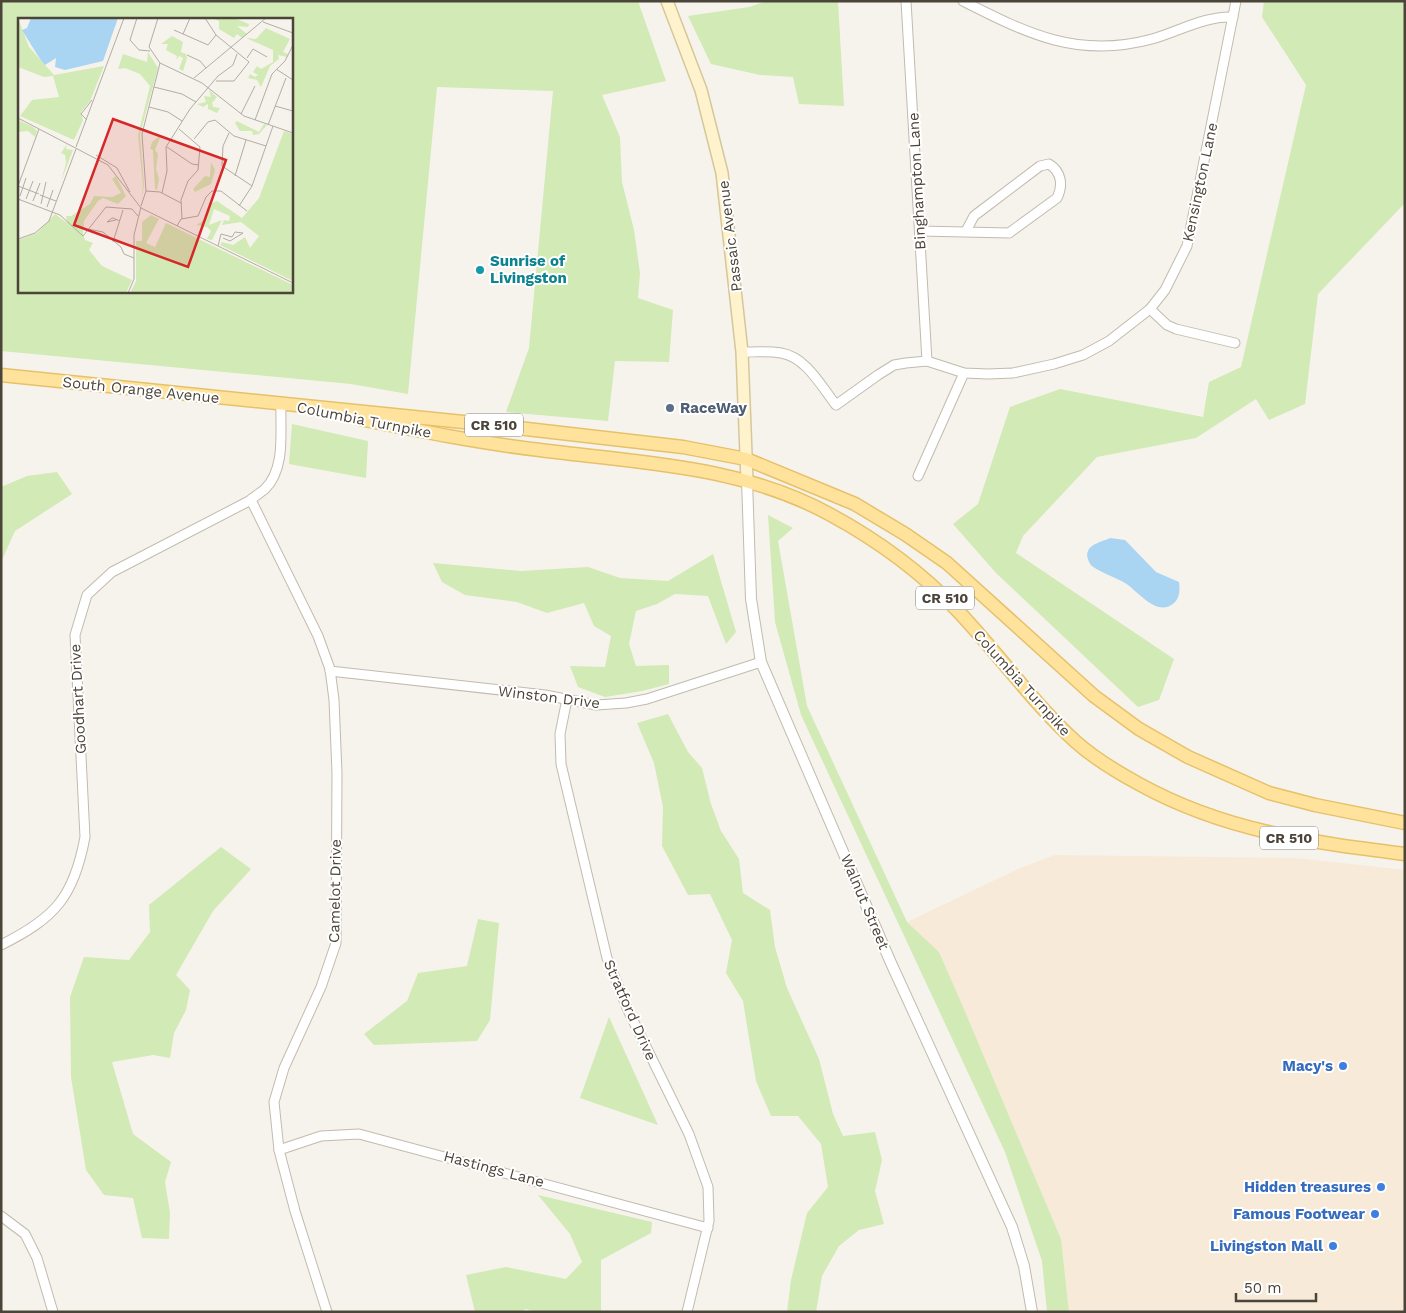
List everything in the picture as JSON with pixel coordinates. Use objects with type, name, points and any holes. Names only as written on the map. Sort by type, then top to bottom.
[{"type":"main road","name":"Passaic Avenue","points":[[667,1],[701,90],[722,173],[742,352],[747,480]]},
{"type":"main road","name":"South Orange Avenue","points":[[1,375],[281,405]]},
{"type":"main road","name":"Columbia Turnpike","points":[[281,405],[483,424],[658,444],[746,459],[855,504],[919,544],[947,563],[994,603],[1094,696],[1140,729],[1188,757],[1270,793],[1315,805],[1405,823]]},
{"type":"main road","name":"Columbia Turnpike","points":[[281,405],[536,450],[704,470],[747,480],[785,493],[829,513],[873,539],[919,574],[957,610],[1022,686],[1077,743],[1119,773],[1160,796],[1205,815],[1262,833],[1324,844],[1405,854]]},
{"type":"street","name":"Binghampton Lane","points":[[906,1],[927,361]]},
{"type":"street","points":[[963,1],[1037,36],[1086,47],[1110,47],[1132,44],[1216,16],[1233,17]]},
{"type":"street","name":"Kensington Lane","points":[[742,352],[780,353],[794,357],[808,368],[836,405],[894,365],[927,361],[964,373],[1013,372],[1054,364],[1083,354],[1109,341],[1150,309],[1165,290],[1187,246],[1236,1]]},
{"type":"street","points":[[920,231],[966,231],[1002,234],[1016,230],[1057,198],[1061,190],[1061,182],[1055,168],[1049,164],[1040,166],[974,216],[966,231]]},
{"type":"street","points":[[1150,309],[1167,325],[1176,329],[1235,343]]},
{"type":"street","points":[[918,476],[964,373]]},
{"type":"street","name":"Goodhart Drive","points":[[1,946],[34,927],[55,909],[63,899],[80,864],[85,837],[75,635],[87,595],[112,572],[251,500],[266,488],[274,477],[279,462],[281,405]]},
{"type":"street","name":"Walnut Street","points":[[747,480],[751,599],[761,662],[891,963],[1012,1227],[1024,1266],[1032,1312]]},
{"type":"street","name":"Camelot Drive","points":[[251,500],[318,636],[330,671],[337,773],[336,944],[321,987],[284,1068],[274,1102],[279,1150],[300,1229],[327,1312]]},
{"type":"street","name":"Winston Drive","points":[[330,671],[545,695],[596,705],[626,703],[761,662]]},
{"type":"street","name":"Stratford Drive","points":[[567,699],[560,734],[561,764],[607,958],[627,1008],[689,1134],[702,1167],[710,1204],[708,1228],[687,1312]]},
{"type":"street","name":"Hastings Lane","points":[[279,1150],[321,1136],[343,1133],[367,1135],[708,1228]]},
{"type":"street","points":[[1,1216],[25,1234],[37,1258],[53,1312]]},
{"type":"shaded area","name":"Livingston Mall","points":[[1055,855],[1296,858],[1405,870],[1405,1312],[1069,1312],[1061,1239],[939,952],[907,922],[1018,869]]},
{"type":"green space","points":[[1,1],[638,1],[666,81],[602,95],[620,137],[622,182],[634,230],[640,273],[638,298],[673,310],[669,362],[615,361],[608,421],[506,412],[529,348],[553,91],[437,87],[408,394],[351,384],[1,351]]},
{"type":"green space","points":[[767,1],[838,1],[844,106],[799,104],[793,77],[760,75],[711,64],[688,16],[749,7]]},
{"type":"green space","points":[[1264,1],[1405,1],[1405,203],[1318,294],[1305,404],[1269,420],[1256,399],[1196,438],[1097,457],[1023,536],[1016,553],[1174,659],[1159,700],[1138,707],[996,573],[953,524],[978,504],[1010,407],[1060,389],[1203,417],[1209,382],[1241,367],[1306,85],[1262,17]]},
{"type":"green space","points":[[292,424],[368,441],[366,478],[289,464]]},
{"type":"green space","points":[[57,472],[72,494],[15,531],[1,562],[1,487],[27,476]]},
{"type":"green space","points":[[768,515],[793,528],[778,541],[807,706],[907,922],[939,952],[963,1007],[1061,1239],[1069,1312],[1047,1312],[1042,1261],[1005,1152],[801,715],[775,622]]},
{"type":"green space","points":[[713,554],[736,632],[726,644],[708,596],[675,594],[657,604],[636,611],[629,644],[636,666],[669,665],[669,684],[605,697],[578,687],[570,666],[605,667],[611,636],[594,626],[584,603],[547,613],[517,602],[465,595],[442,582],[433,563],[521,571],[588,567],[620,578],[668,581]]},
{"type":"green space","points":[[668,714],[688,752],[702,768],[711,804],[721,831],[739,859],[743,893],[770,910],[775,947],[787,988],[819,1059],[833,1114],[843,1136],[875,1132],[882,1160],[875,1191],[884,1224],[859,1230],[839,1246],[822,1276],[816,1312],[787,1312],[791,1280],[807,1213],[828,1187],[821,1144],[798,1116],[771,1116],[756,1081],[743,1001],[726,973],[732,940],[710,894],[688,895],[662,846],[663,807],[654,763],[637,723]]},
{"type":"green space","points":[[221,847],[251,869],[213,911],[176,975],[190,990],[186,1010],[174,1033],[170,1058],[153,1055],[112,1062],[133,1134],[171,1162],[165,1182],[170,1213],[169,1239],[142,1238],[133,1198],[104,1195],[86,1170],[71,1077],[70,997],[84,957],[129,960],[150,932],[149,905]]},
{"type":"green space","points":[[478,919],[499,923],[490,1020],[477,1041],[374,1045],[364,1034],[407,1001],[418,973],[467,966]]},
{"type":"green space","points":[[609,1017],[658,1125],[580,1098]]},
{"type":"green space","points":[[538,1195],[652,1222],[651,1233],[601,1260],[601,1312],[537,1312],[526,1309],[519,1312],[475,1312],[466,1275],[506,1267],[566,1279],[582,1262],[570,1234]]},
{"type":"water","points":[[1110,538],[1125,540],[1156,572],[1179,582],[1176,601],[1168,607],[1154,605],[1125,583],[1091,565],[1087,556],[1089,549]]},
{"type":"place","name":"Sunrise of Livingston","points":[[480,270]]},
{"type":"place","name":"RaceWay","points":[[670,408]]},
{"type":"place","name":"Macy's","points":[[1343,1066]]},
{"type":"place","name":"Hidden treasures","points":[[1381,1187]]},
{"type":"place","name":"Famous Footwear","points":[[1375,1214]]},
{"type":"place","name":"Livingston Mall","points":[[1333,1246]]}]
